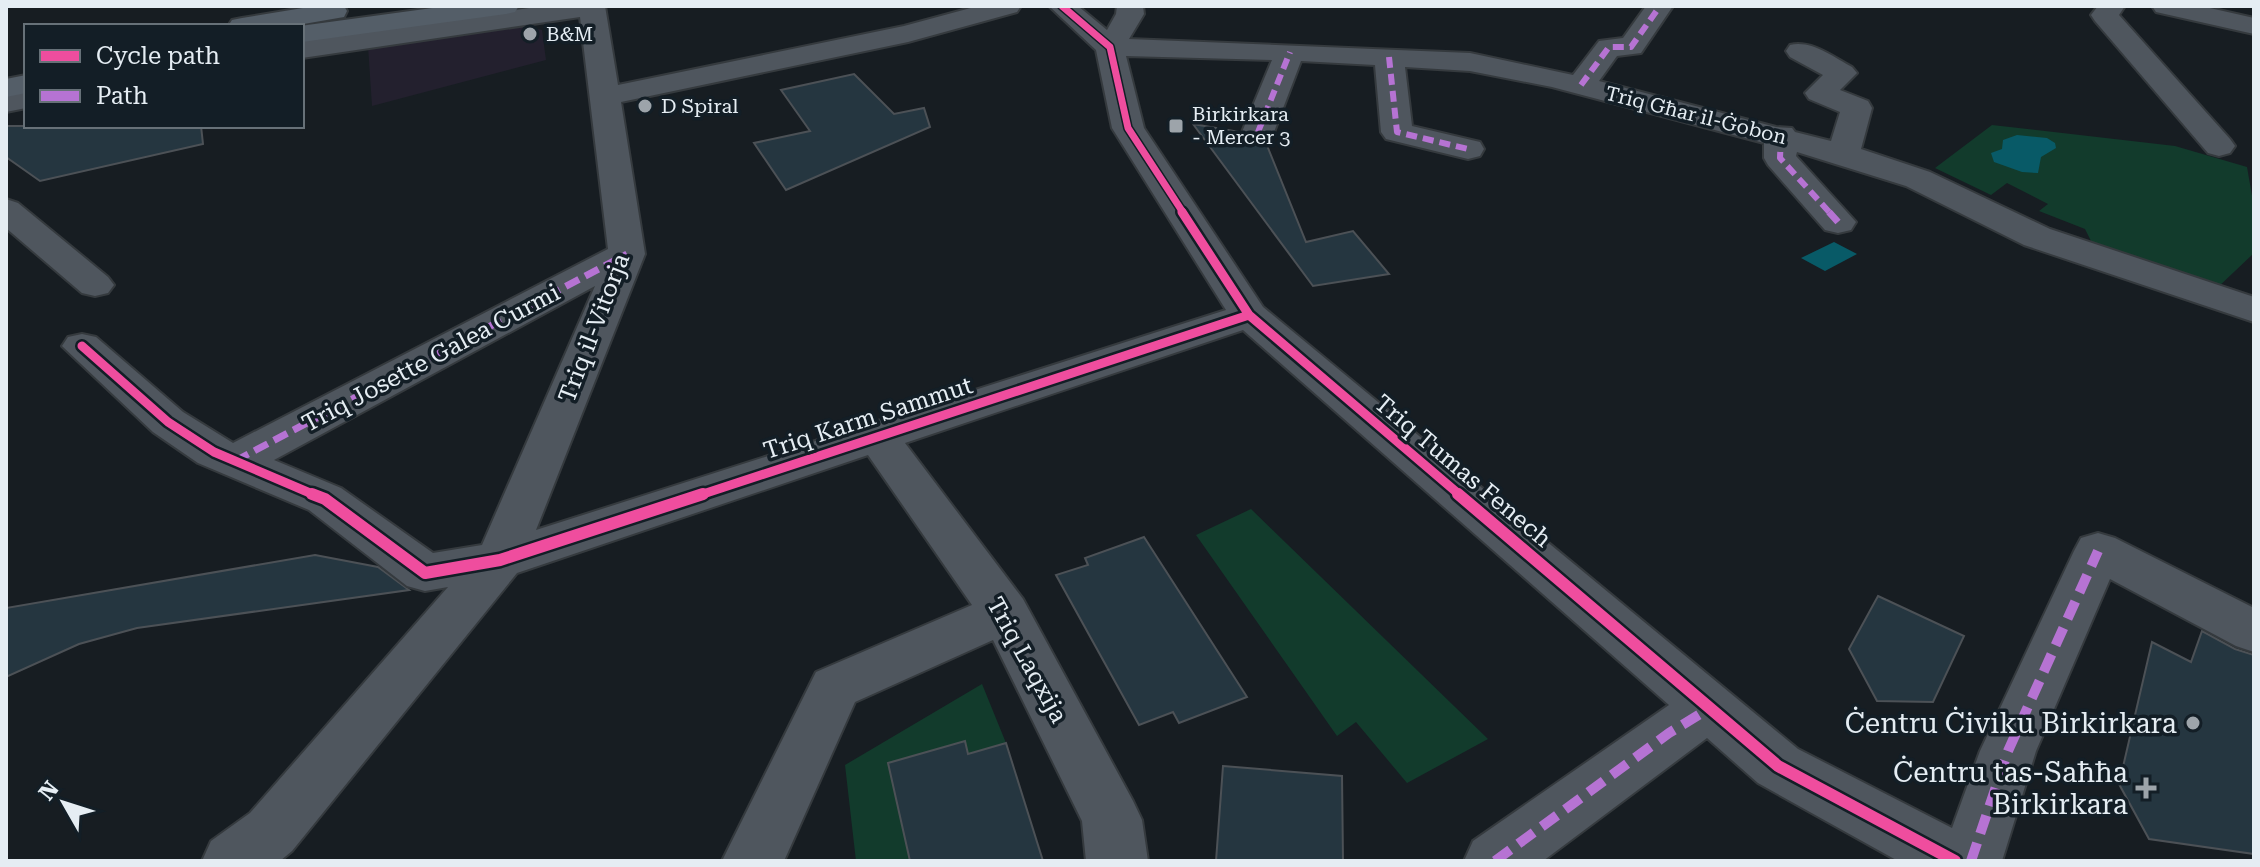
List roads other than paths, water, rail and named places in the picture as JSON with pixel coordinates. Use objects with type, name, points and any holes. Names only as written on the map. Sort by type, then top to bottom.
[{"type":"highway","points":[[255,24],[371,6]]},
{"type":"highway","points":[[304,34],[506,6]]},
{"type":"street","points":[[603,97],[908,34],[1008,6]]},
{"type":"street","points":[[1062,6],[1110,47],[1130,14],[1130,6]]},
{"type":"street","points":[[1557,88],[1609,47],[1631,47],[1660,6]]},
{"type":"street","points":[[2112,6],[2105,15],[2219,146]]},
{"type":"street","points":[[2167,6],[2254,26]]},
{"type":"street","points":[[304,49],[592,7]]},
{"type":"street","name":"Triq il-Vitorja","points":[[233,861],[271,832],[500,560],[627,254],[592,7]]},
{"type":"street","name":"Triq Għar il-Ġobon","points":[[1110,47],[1290,52],[1470,62],[1557,88],[1781,135],[1843,154],[1918,179],[2037,237],[2254,310]]},
{"type":"street","name":"Triq Tumas Fenech","points":[[1110,47],[1128,128],[1249,315],[1778,766],[1955,861]]},
{"type":"street","points":[[1800,51],[1842,73],[1820,93],[1857,108],[1843,154]]},
{"type":"street","points":[[1258,132],[1290,52]]},
{"type":"street","points":[[1389,57],[1397,132],[1468,149]]},
{"type":"street","points":[[1781,135],[1780,158],[1838,222]]},
{"type":"street","points":[[6,210],[95,285]]},
{"type":"street","name":"Triq Josette Galea Curmi","points":[[235,461],[627,254]]},
{"type":"street","name":"Triq Karm Sammut","points":[[500,560],[1249,315]]},
{"type":"street","points":[[82,346],[168,422],[214,452],[325,499],[425,573],[500,560]]},
{"type":"street","name":"Triq Laqxija","points":[[877,436],[1005,613],[1112,820],[1117,861]]},
{"type":"street","points":[[1971,861],[2008,751],[2098,551],[2254,632]]},
{"type":"street","points":[[753,861],[835,687],[1005,613]]},
{"type":"street","points":[[1495,861],[1669,733],[1710,708]]},
{"type":"water","points":[[2017,135],[2047,138],[2055,143],[2056,148],[2041,157],[2038,173],[2022,172],[1994,162],[1991,153],[2002,149],[2003,140]]},
{"type":"water","points":[[1834,242],[1857,254],[1825,271],[1801,258]]},
{"type":"place","name":"B&M","points":[[530,34]]},
{"type":"place","name":"D Spiral","points":[[645,106]]},
{"type":"place","name":"Birkirkara - Mercer 3","points":[[1176,126]]},
{"type":"place","name":"Ċentru Ċiviku Birkirkara","points":[[2193,723]]},
{"type":"place","name":"Ċentru tas-Saħħa Birkirkara","points":[[2146,788]]}]
